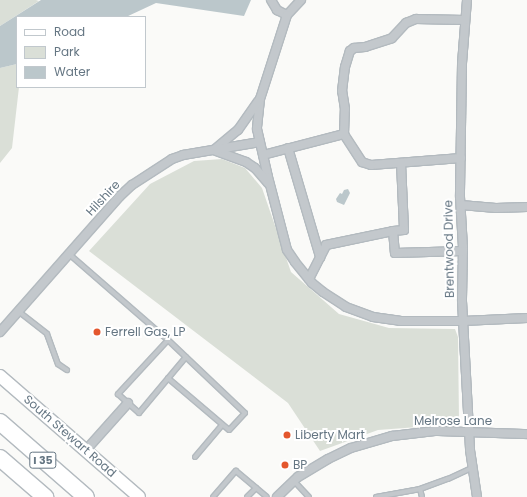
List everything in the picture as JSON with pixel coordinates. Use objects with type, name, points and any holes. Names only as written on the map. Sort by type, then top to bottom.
[{"type":"highway","name":"I 35","points":[[0,422],[86,497]]},
{"type":"highway","name":"I 35","points":[[0,458],[44,497]]},
{"type":"street","points":[[271,0],[277,10],[287,15]]},
{"type":"street","points":[[301,0],[287,15],[260,99],[257,129],[287,250],[309,279],[334,300],[353,310],[373,317],[400,321],[463,321],[527,318]]},
{"type":"street","name":"Brentwood Drive","points":[[467,0],[462,64],[461,205],[463,251],[463,321],[472,468],[477,497]]},
{"type":"street","points":[[461,158],[371,165],[362,162],[344,134],[342,79],[350,51],[354,48],[365,47],[392,38],[406,23],[416,19],[465,20]]},
{"type":"street","points":[[260,99],[238,130],[214,150],[246,162],[255,168],[270,184]]},
{"type":"street","points":[[263,155],[344,134]]},
{"type":"street","name":"Hilshire","points":[[0,332],[120,196],[141,178],[172,159],[183,155],[260,142]]},
{"type":"street","points":[[288,148],[320,257]]},
{"type":"street","points":[[309,279],[326,245],[404,230],[401,163]]},
{"type":"street","points":[[461,205],[496,208],[527,207]]},
{"type":"street","points":[[393,231],[395,253],[463,251]]},
{"type":"street","name":"South Stewart Road","points":[[0,376],[139,497]]},
{"type":"street","points":[[86,450],[128,404]]},
{"type":"street","name":"Melrose Lane","points":[[277,497],[294,480],[328,459],[367,443],[409,433],[470,432],[527,434]]},
{"type":"lane","points":[[69,254],[168,340],[246,412],[229,430],[168,378]]},
{"type":"lane","points":[[18,311],[47,334],[58,364],[68,370]]},
{"type":"lane","points":[[168,340],[118,394],[128,404],[139,412],[186,357]]},
{"type":"lane","points":[[195,456],[222,425]]},
{"type":"lane","points":[[376,497],[420,489],[448,479],[472,468]]},
{"type":"lane","points":[[213,497],[236,471],[267,497]]},
{"type":"lane","points":[[294,480],[309,497]]},
{"type":"lane","points":[[247,497],[256,488]]},
{"type":"lane","points":[[420,489],[422,497]]},
{"type":"green space","points":[[0,0],[36,0],[39,1],[0,26]]},
{"type":"green space","points":[[16,64],[16,88],[19,88],[12,148],[0,163],[0,68]]},
{"type":"green space","points":[[222,159],[245,168],[262,188],[291,272],[339,314],[389,328],[455,329],[458,337],[459,420],[445,425],[378,430],[320,451],[288,403],[89,251],[150,184],[194,161]]},
{"type":"water","points":[[41,0],[251,0],[244,16],[156,3],[128,16],[16,16],[16,64],[0,68],[0,26]]},
{"type":"water","points":[[348,189],[350,193],[344,205],[337,202],[336,199],[340,193],[342,194],[344,190]]},
{"type":"place","name":"Ferrell Gas, LP","points":[[97,332]]},
{"type":"place","name":"Liberty Mart","points":[[287,435]]},
{"type":"place","name":"BP","points":[[285,465]]}]
